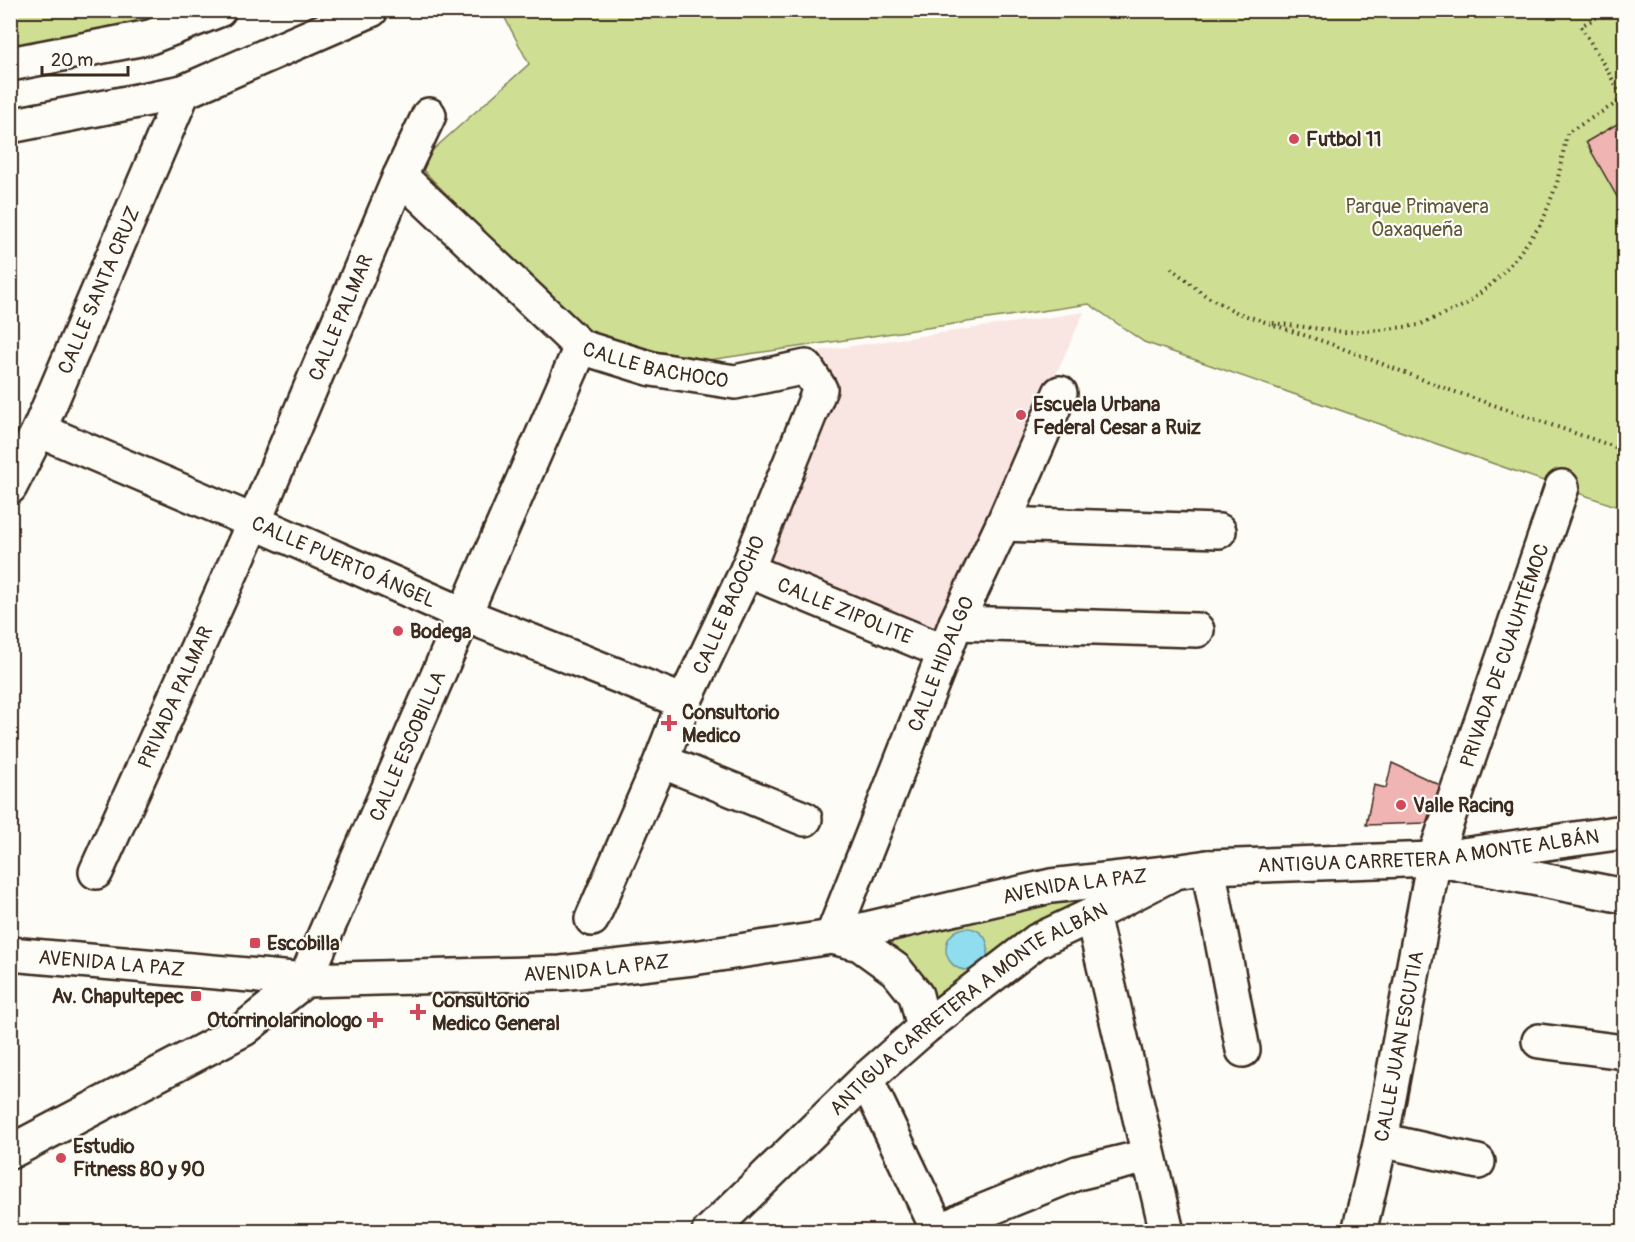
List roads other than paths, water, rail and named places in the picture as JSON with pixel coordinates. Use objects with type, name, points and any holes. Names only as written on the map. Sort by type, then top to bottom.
[{"type":"street","points":[[10,64],[150,37],[219,10]]},
{"type":"street","points":[[10,126],[183,92],[370,10]]},
{"type":"street","name":"CALLE SANTA CRUZ","points":[[10,487],[39,430],[183,92]]},
{"type":"street","name":"CALLE PALMAR","points":[[254,522],[400,177],[429,115]]},
{"type":"street","name":"CALLE BACHOCO","points":[[400,177],[581,347],[652,369],[735,382],[806,367],[820,389]]},
{"type":"street","name":"CALLE ESCOBILLA","points":[[305,980],[581,347]]},
{"type":"street","name":"CALLE BACOCHO","points":[[592,919],[661,761],[684,702],[747,570],[820,389]]},
{"type":"street","name":"CALLE HIDALGO","points":[[832,938],[950,638],[1060,393]]},
{"type":"street","name":"CALLE PUERTO ÁNGEL","points":[[39,430],[465,615],[684,702]]},
{"type":"street","name":"PRIVADA DE CUAUHTÉMOC","points":[[1434,859],[1562,487]]},
{"type":"street","name":"PRIVADA PALMAR","points":[[96,872],[254,522]]},
{"type":"street","points":[[1003,524],[1219,531]]},
{"type":"street","name":"CALLE ZIPOLITE","points":[[747,570],[950,638]]},
{"type":"street","points":[[950,638],[1197,630]]},
{"type":"street","points":[[661,761],[806,819]]},
{"type":"street","name":"ANTIGUA CARRETERA A MONTE ALBÁN","points":[[709,1232],[866,1079],[924,1028],[1037,941],[1175,872],[1209,867],[1434,859],[1624,832]]},
{"type":"street","points":[[1434,859],[1624,896]]},
{"type":"street","name":"CALLE JUAN ESCUTIA","points":[[1359,1232],[1381,1140],[1434,859]]},
{"type":"street","points":[[1209,867],[1242,1050]]},
{"type":"street","name":"AVENIDA LA PAZ","points":[[10,954],[305,980],[561,973],[693,958],[832,938],[1051,886],[1175,872]]},
{"type":"street","points":[[1092,915],[1167,1232]]},
{"type":"street","points":[[832,938],[860,944],[896,970],[916,995],[924,1028]]},
{"type":"street","points":[[10,1152],[244,1029],[305,980]]},
{"type":"street","points":[[1539,1041],[1624,1052]]},
{"type":"street","points":[[866,1079],[940,1232],[966,1218],[1077,1173],[1148,1156]]},
{"type":"street","points":[[1381,1140],[1478,1162]]},
{"type":"water","points":[[967,928],[975,929],[982,934],[987,941],[987,957],[982,964],[975,969],[967,970],[959,969],[952,964],[947,957],[946,949],[947,941],[952,934],[959,929]]},
{"type":"place","name":"Futbol 11","points":[[1294,139]]},
{"type":"place","name":"Escuela Urbana Federal Cesar a Ruiz","points":[[1021,415]]},
{"type":"place","name":"Bodega","points":[[398,631]]},
{"type":"place","name":"Consultorio Medico","points":[[669,723]]},
{"type":"place","name":"Valle Racing","points":[[1401,805]]},
{"type":"place","name":"Escobilla","points":[[255,943]]},
{"type":"place","name":"Av. Chapultepec","points":[[196,996]]},
{"type":"place","name":"Consultorio Medico General","points":[[418,1012]]},
{"type":"place","name":"Otorrinolarinologo","points":[[375,1020]]},
{"type":"place","name":"Estudio Fitness 80 y 90","points":[[61,1158]]},
{"type":"park label","name":"Parque Primavera Oaxaqueña","points":[[1417,218]]}]
